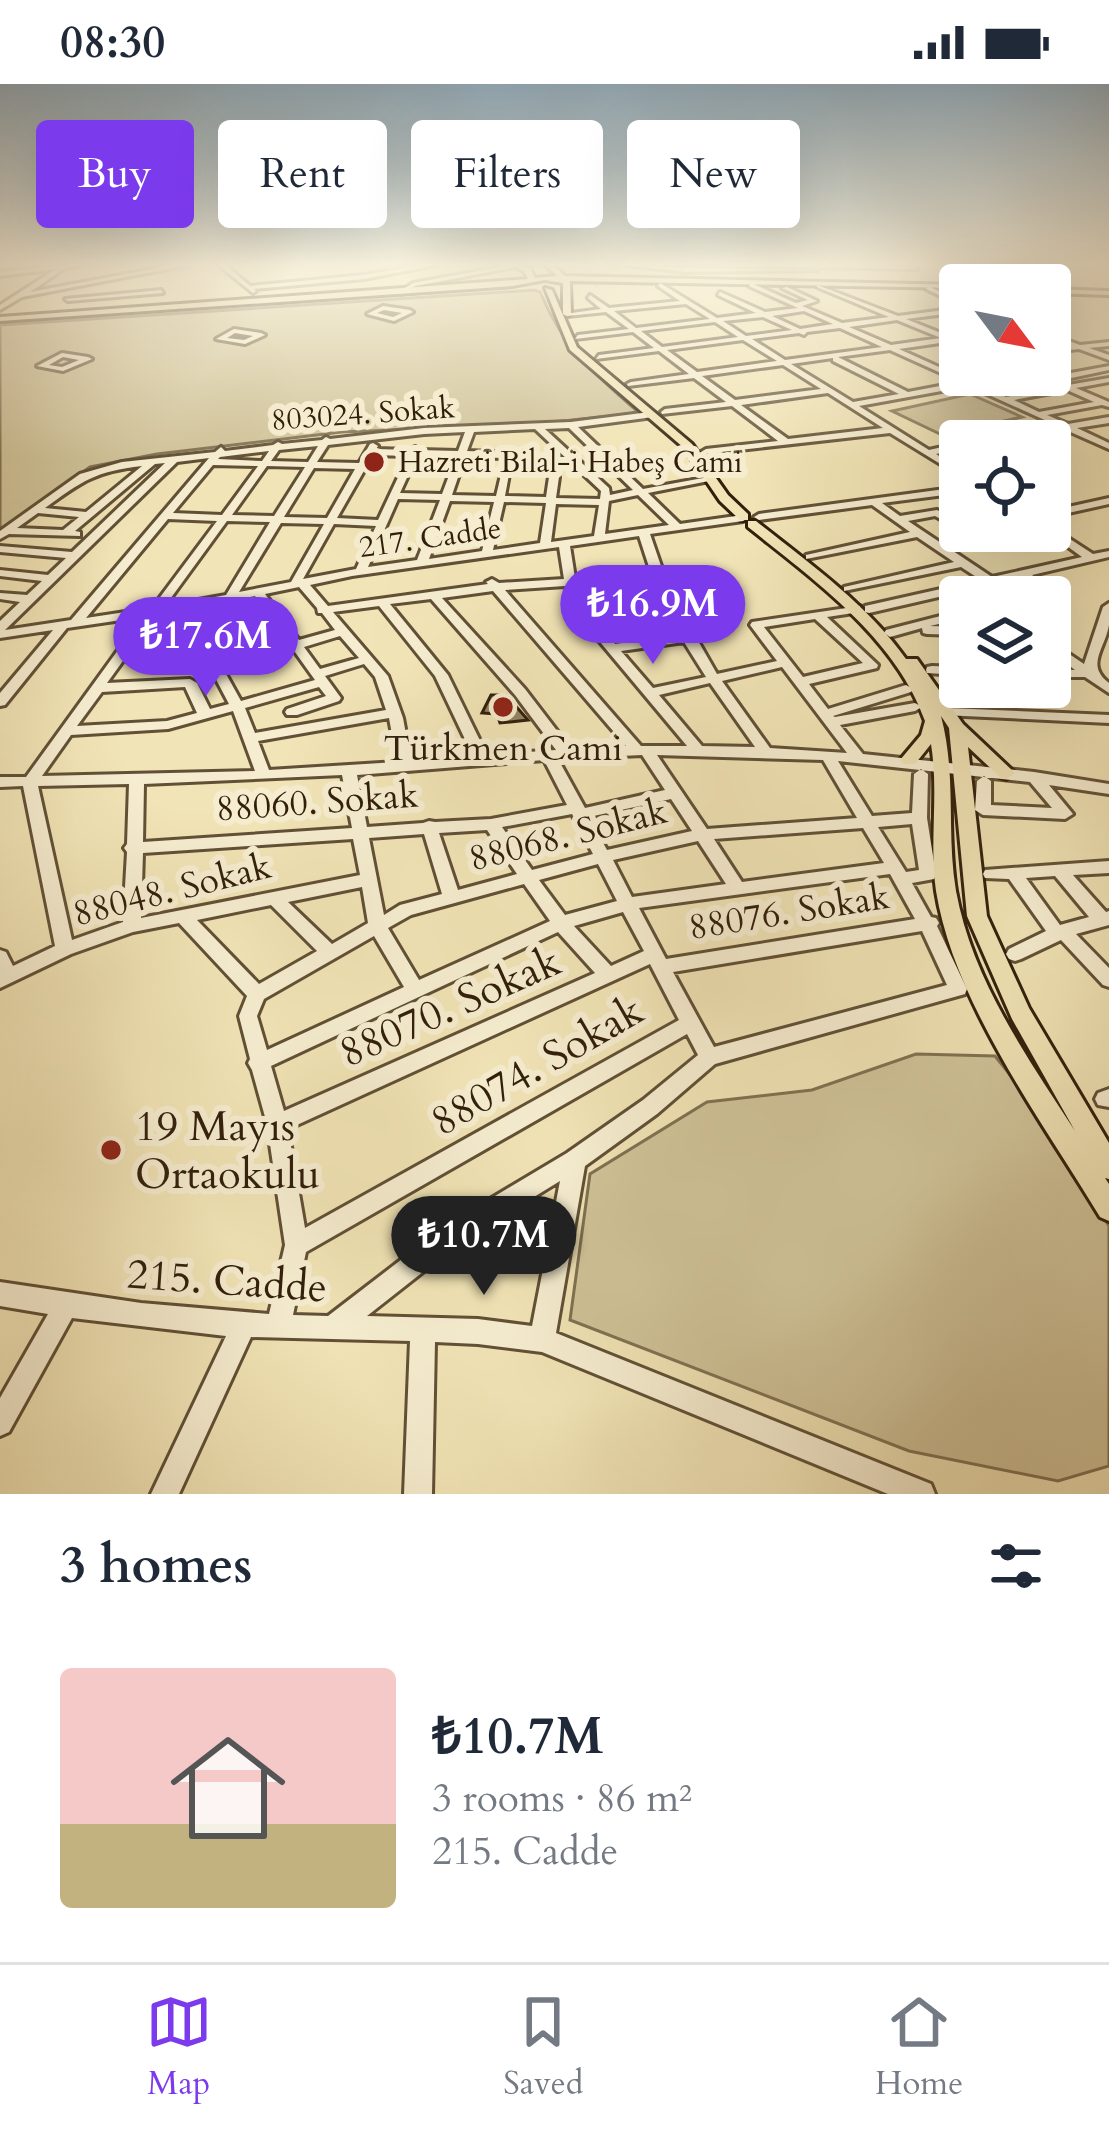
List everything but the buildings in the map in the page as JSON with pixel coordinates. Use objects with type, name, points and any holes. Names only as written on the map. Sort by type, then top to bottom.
[{"type":"main road","points":[[567,329],[573,348],[688,446],[711,478],[753,520],[899,631],[939,716],[977,916],[1020,1012],[1109,1167]]},
{"type":"main road","points":[[571,329],[706,452],[753,520],[809,557],[857,602],[939,716],[1006,772]]},
{"type":"main road","points":[[915,767],[939,716]]},
{"type":"main road","points":[[951,766],[942,857],[951,912],[1021,1069],[1109,1208]]},
{"type":"street","points":[[635,329],[786,442]]},
{"type":"street","points":[[578,338],[658,329]]},
{"type":"street","points":[[729,329],[939,460]]},
{"type":"street","points":[[796,329],[804,333]]},
{"type":"street","points":[[599,357],[833,329]]},
{"type":"street","points":[[850,329],[939,369]]},
{"type":"street","points":[[632,384],[939,342]]},
{"type":"street","points":[[1071,344],[1106,356]]},
{"type":"street","points":[[1071,347],[1109,344]]},
{"type":"street","points":[[62,355],[88,359],[63,369],[41,366],[62,355]]},
{"type":"street","points":[[1071,367],[1106,356]]},
{"type":"street","points":[[833,357],[908,395]]},
{"type":"street","points":[[1071,372],[1109,368]]},
{"type":"street","points":[[1071,388],[1109,380]]},
{"type":"street","points":[[851,406],[939,389]]},
{"type":"street","points":[[1071,389],[1107,400]]},
{"type":"street","points":[[665,412],[828,391]]},
{"type":"street","points":[[1001,396],[1052,420]]},
{"type":"street","points":[[1007,399],[1024,396]]},
{"type":"street","points":[[1040,414],[1107,400]]},
{"type":"street","name":"803024. Sokak","points":[[36,510],[83,476],[155,459],[424,430],[571,425],[650,415]]},
{"type":"street","points":[[1071,425],[1109,420]]},
{"type":"street","points":[[571,425],[677,527]]},
{"type":"street","points":[[538,427],[606,490],[599,538]]},
{"type":"street","points":[[486,455],[495,429]]},
{"type":"street","points":[[1071,429],[1109,446]]},
{"type":"street","points":[[360,572],[424,430]]},
{"type":"street","points":[[422,563],[470,430]]},
{"type":"street","points":[[706,452],[890,430]]},
{"type":"street","points":[[378,435],[299,584],[380,676],[394,713],[405,767]]},
{"type":"street","points":[[230,597],[326,440]]},
{"type":"street","points":[[65,950],[30,782],[278,445]]},
{"type":"street","points":[[1,700],[221,450]]},
{"type":"street","points":[[927,453],[939,450]]},
{"type":"street","points":[[370,452],[511,455],[487,554]]},
{"type":"street","points":[[0,631],[48,578],[177,456]]},
{"type":"street","points":[[66,533],[155,459]]},
{"type":"street","points":[[212,462],[359,466]]},
{"type":"street","points":[[545,546],[554,477]]},
{"type":"street","points":[[395,496],[604,501],[711,478]]},
{"type":"street","name":"217. Cadde","points":[[653,531],[939,494]]},
{"type":"street","name":"217. Cadde","points":[[0,631],[183,607],[360,572],[939,494]]},
{"type":"street","points":[[1071,509],[1109,500]]},
{"type":"street","points":[[876,504],[982,576]]},
{"type":"street","points":[[4,534],[36,510],[88,515]]},
{"type":"street","points":[[898,519],[939,513]]},
{"type":"street","points":[[168,515],[384,523]]},
{"type":"street","points":[[653,531],[653,575],[712,677],[766,752]]},
{"type":"street","points":[[809,557],[919,533]]},
{"type":"street","points":[[4,534],[94,536]]},
{"type":"street","points":[[564,543],[570,584],[584,609],[698,750]]},
{"type":"street","points":[[1071,544],[1091,558]]},
{"type":"street","points":[[0,549],[72,555]]},
{"type":"street","points":[[1016,576],[1109,554]]},
{"type":"street","points":[[858,757],[756,625],[817,615],[964,563]]},
{"type":"street","points":[[0,573],[48,578]]},
{"type":"street","points":[[322,610],[435,597],[493,583],[570,584],[653,575]]},
{"type":"street","points":[[493,583],[642,751],[739,889]]},
{"type":"street","points":[[857,602],[939,591]]},
{"type":"street","points":[[258,592],[334,698],[340,723]]},
{"type":"street","points":[[0,596],[27,599]]},
{"type":"street","points":[[435,597],[520,692],[558,754],[579,811],[709,1057]]},
{"type":"street","points":[[584,609],[666,598]]},
{"type":"street","points":[[382,602],[441,675],[482,760]]},
{"type":"street","points":[[183,607],[239,709],[264,775]]},
{"type":"street","points":[[1109,607],[1090,664],[1109,689]]},
{"type":"street","points":[[801,682],[872,665],[817,615]]},
{"type":"street","points":[[899,631],[939,621]]},
{"type":"street","points":[[899,631],[939,631]]},
{"type":"street","points":[[296,645],[341,632]]},
{"type":"street","points":[[611,647],[689,638]]},
{"type":"street","points":[[68,731],[137,730],[239,709],[366,660]]},
{"type":"street","points":[[649,693],[785,663]]},
{"type":"street","points":[[1071,664],[1094,674]]},
{"type":"street","points":[[932,670],[939,670]]},
{"type":"street","points":[[1071,674],[1094,674]]},
{"type":"street","points":[[97,688],[190,683],[206,716]]},
{"type":"street","points":[[829,718],[906,689]]},
{"type":"street","points":[[292,712],[334,698]]},
{"type":"street","points":[[250,738],[394,713]]},
{"type":"street","points":[[829,718],[1109,719]]},
{"type":"street","points":[[0,782],[137,781],[558,754],[698,750],[858,757],[915,767],[1006,772],[1109,789]]},
{"type":"street","points":[[332,1328],[453,1234],[575,1160],[650,1107],[709,1057],[958,989],[930,923],[827,755]]},
{"type":"street","points":[[258,1063],[561,923],[631,903],[928,874],[915,767]]},
{"type":"street","points":[[349,771],[377,925],[414,988]]},
{"type":"street","points":[[984,782],[982,810],[1065,814],[1034,777]]},
{"type":"street","points":[[132,926],[137,781]]},
{"type":"street","name":"88060. Sokak","points":[[132,848],[491,824],[674,794]]},
{"type":"street","name":"88068. Sokak","points":[[257,994],[406,910],[605,856],[701,835],[919,818]]},
{"type":"street","points":[[491,824],[561,923],[608,975]]},
{"type":"street","points":[[429,826],[452,898]]},
{"type":"street","points":[[991,874],[1109,867]]},
{"type":"street","points":[[1016,955],[1060,932],[1106,919],[1059,870]]},
{"type":"street","points":[[1014,873],[1060,932],[1109,980]]},
{"type":"street","name":"88048. Sokak","points":[[4,979],[132,926],[366,880]]},
{"type":"street","points":[[274,898],[329,953]]},
{"type":"street","points":[[185,918],[257,994],[248,1016],[277,1124],[296,1245],[279,1326]]},
{"type":"street","name":"88076. Sokak","points":[[656,961],[930,923]]},
{"type":"street","points":[[0,957],[4,979]]},
{"type":"street","name":"88070. Sokak","points":[[277,1124],[608,975],[656,961]]},
{"type":"street","name":"88074. Sokak","points":[[296,1245],[691,1023]]},
{"type":"street","points":[[542,1340],[575,1160]]},
{"type":"street","name":"215. Cadde","points":[[0,1294],[65,1306],[244,1325],[423,1332],[477,1328],[542,1340],[921,1494]]},
{"type":"street","points":[[0,1423],[65,1306]]},
{"type":"street","points":[[165,1494],[244,1325]]},
{"type":"street","points":[[418,1494],[423,1332]]},
{"type":"shaded area","points":[[0,329],[559,329],[581,359],[639,413],[534,424],[342,432],[157,454],[90,467],[0,531]]},
{"type":"shaded area","points":[[975,396],[1022,417],[939,420],[939,434],[892,411]]},
{"type":"shaded area","points":[[916,1054],[995,1056],[1046,1120],[1109,1226],[1109,1466],[1058,1481],[909,1451],[570,1320],[590,1174],[707,1102],[812,1090]]},
{"type":"place","name":"Hazreti Bilal-i Habeş Cami","points":[[374,462]]},
{"type":"place","name":"Türkmen Cami","points":[[503,707]]},
{"type":"place","name":"19 Mayıs Ortaokulu","points":[[111,1150]]}]
